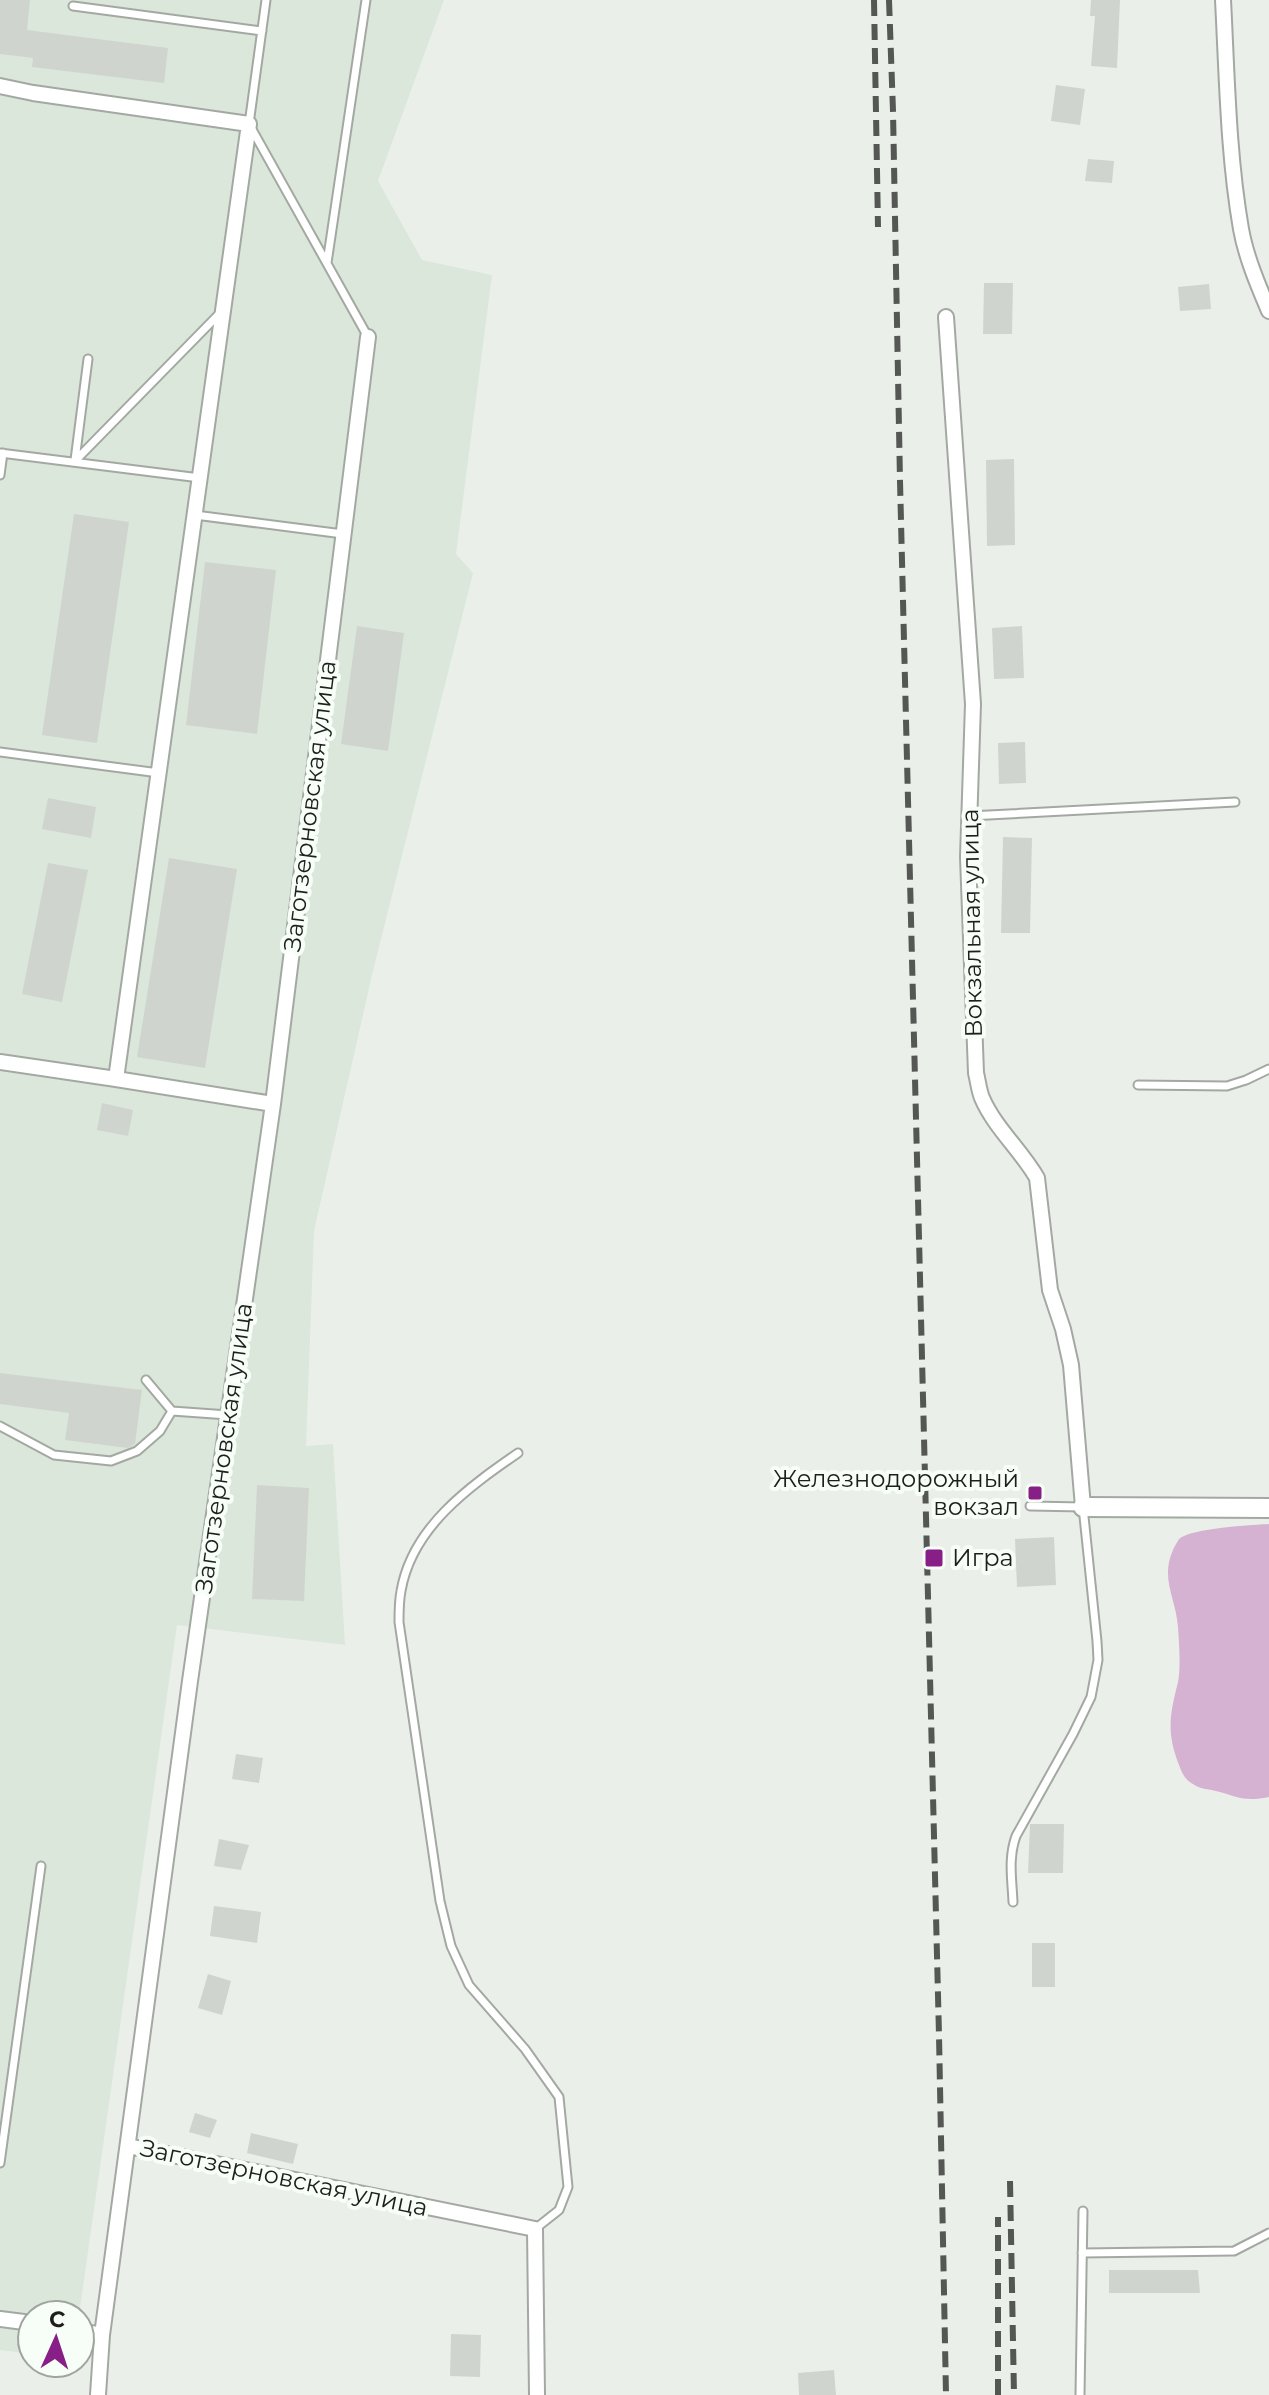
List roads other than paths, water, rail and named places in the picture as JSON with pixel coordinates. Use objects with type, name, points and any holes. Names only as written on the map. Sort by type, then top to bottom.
[{"type":"street","points":[[1223,0],[1231,140],[1241,231],[1254,277],[1269,311]]},
{"type":"street","points":[[0,86],[249,124],[116,1079]]},
{"type":"street","name":"Вокзальная улица","points":[[946,317],[973,704],[968,857],[976,1073],[982,1097],[994,1119],[1037,1178],[1050,1290],[1071,1365],[1083,1507]]},
{"type":"street","name":"Заготзерновская улица","points":[[368,337],[273,1104],[128,2146],[535,2229]]},
{"type":"street","points":[[0,1062],[273,1104]]},
{"type":"street","points":[[1083,1507],[1269,1508]]},
{"type":"street","points":[[98,2395],[102,2335],[128,2146]]},
{"type":"street","points":[[535,2229],[537,2395]]},
{"type":"street","points":[[96,2334],[102,2335]]},
{"type":"lane","points":[[266,0],[249,124],[368,337]]},
{"type":"lane","points":[[327,264],[366,0]]},
{"type":"lane","points":[[73,6],[262,31]]},
{"type":"lane","points":[[75,461],[223,309]]},
{"type":"lane","points":[[75,461],[88,359]]},
{"type":"lane","points":[[0,475],[1,453],[200,478]]},
{"type":"lane","points":[[195,515],[344,535]]},
{"type":"lane","points":[[0,752],[159,773]]},
{"type":"lane","points":[[969,816],[1235,802]]},
{"type":"lane","points":[[1138,1085],[1227,1086],[1269,1069]]},
{"type":"lane","points":[[146,1380],[172,1411],[228,1415]]},
{"type":"lane","points":[[0,1426],[54,1455],[111,1461],[137,1451],[160,1431],[172,1411]]},
{"type":"lane","points":[[518,1453],[446,1508],[412,1553],[401,1591],[399,1622],[440,1901],[451,1946],[469,1985],[525,2049],[559,2097],[568,2187],[559,2210],[535,2229]]},
{"type":"lane","points":[[1013,1902],[1012,1847],[1091,1697],[1098,1660],[1083,1507],[1030,1506]]},
{"type":"lane","points":[[0,2163],[41,1866]]},
{"type":"lane","points":[[1080,2395],[1083,2211]]},
{"type":"lane","points":[[1082,2253],[1234,2251],[1269,2233]]},
{"type":"railway","points":[[874,0],[878,227]]},
{"type":"railway","points":[[889,0],[946,2395]]},
{"type":"railway","points":[[1010,2181],[1014,2395]]},
{"type":"railway","points":[[998,2217],[998,2395]]},
{"type":"place","name":"Железнодорожный вокзал","points":[[1035,1493]]},
{"type":"place","name":"Игра","points":[[934,1558]]}]
